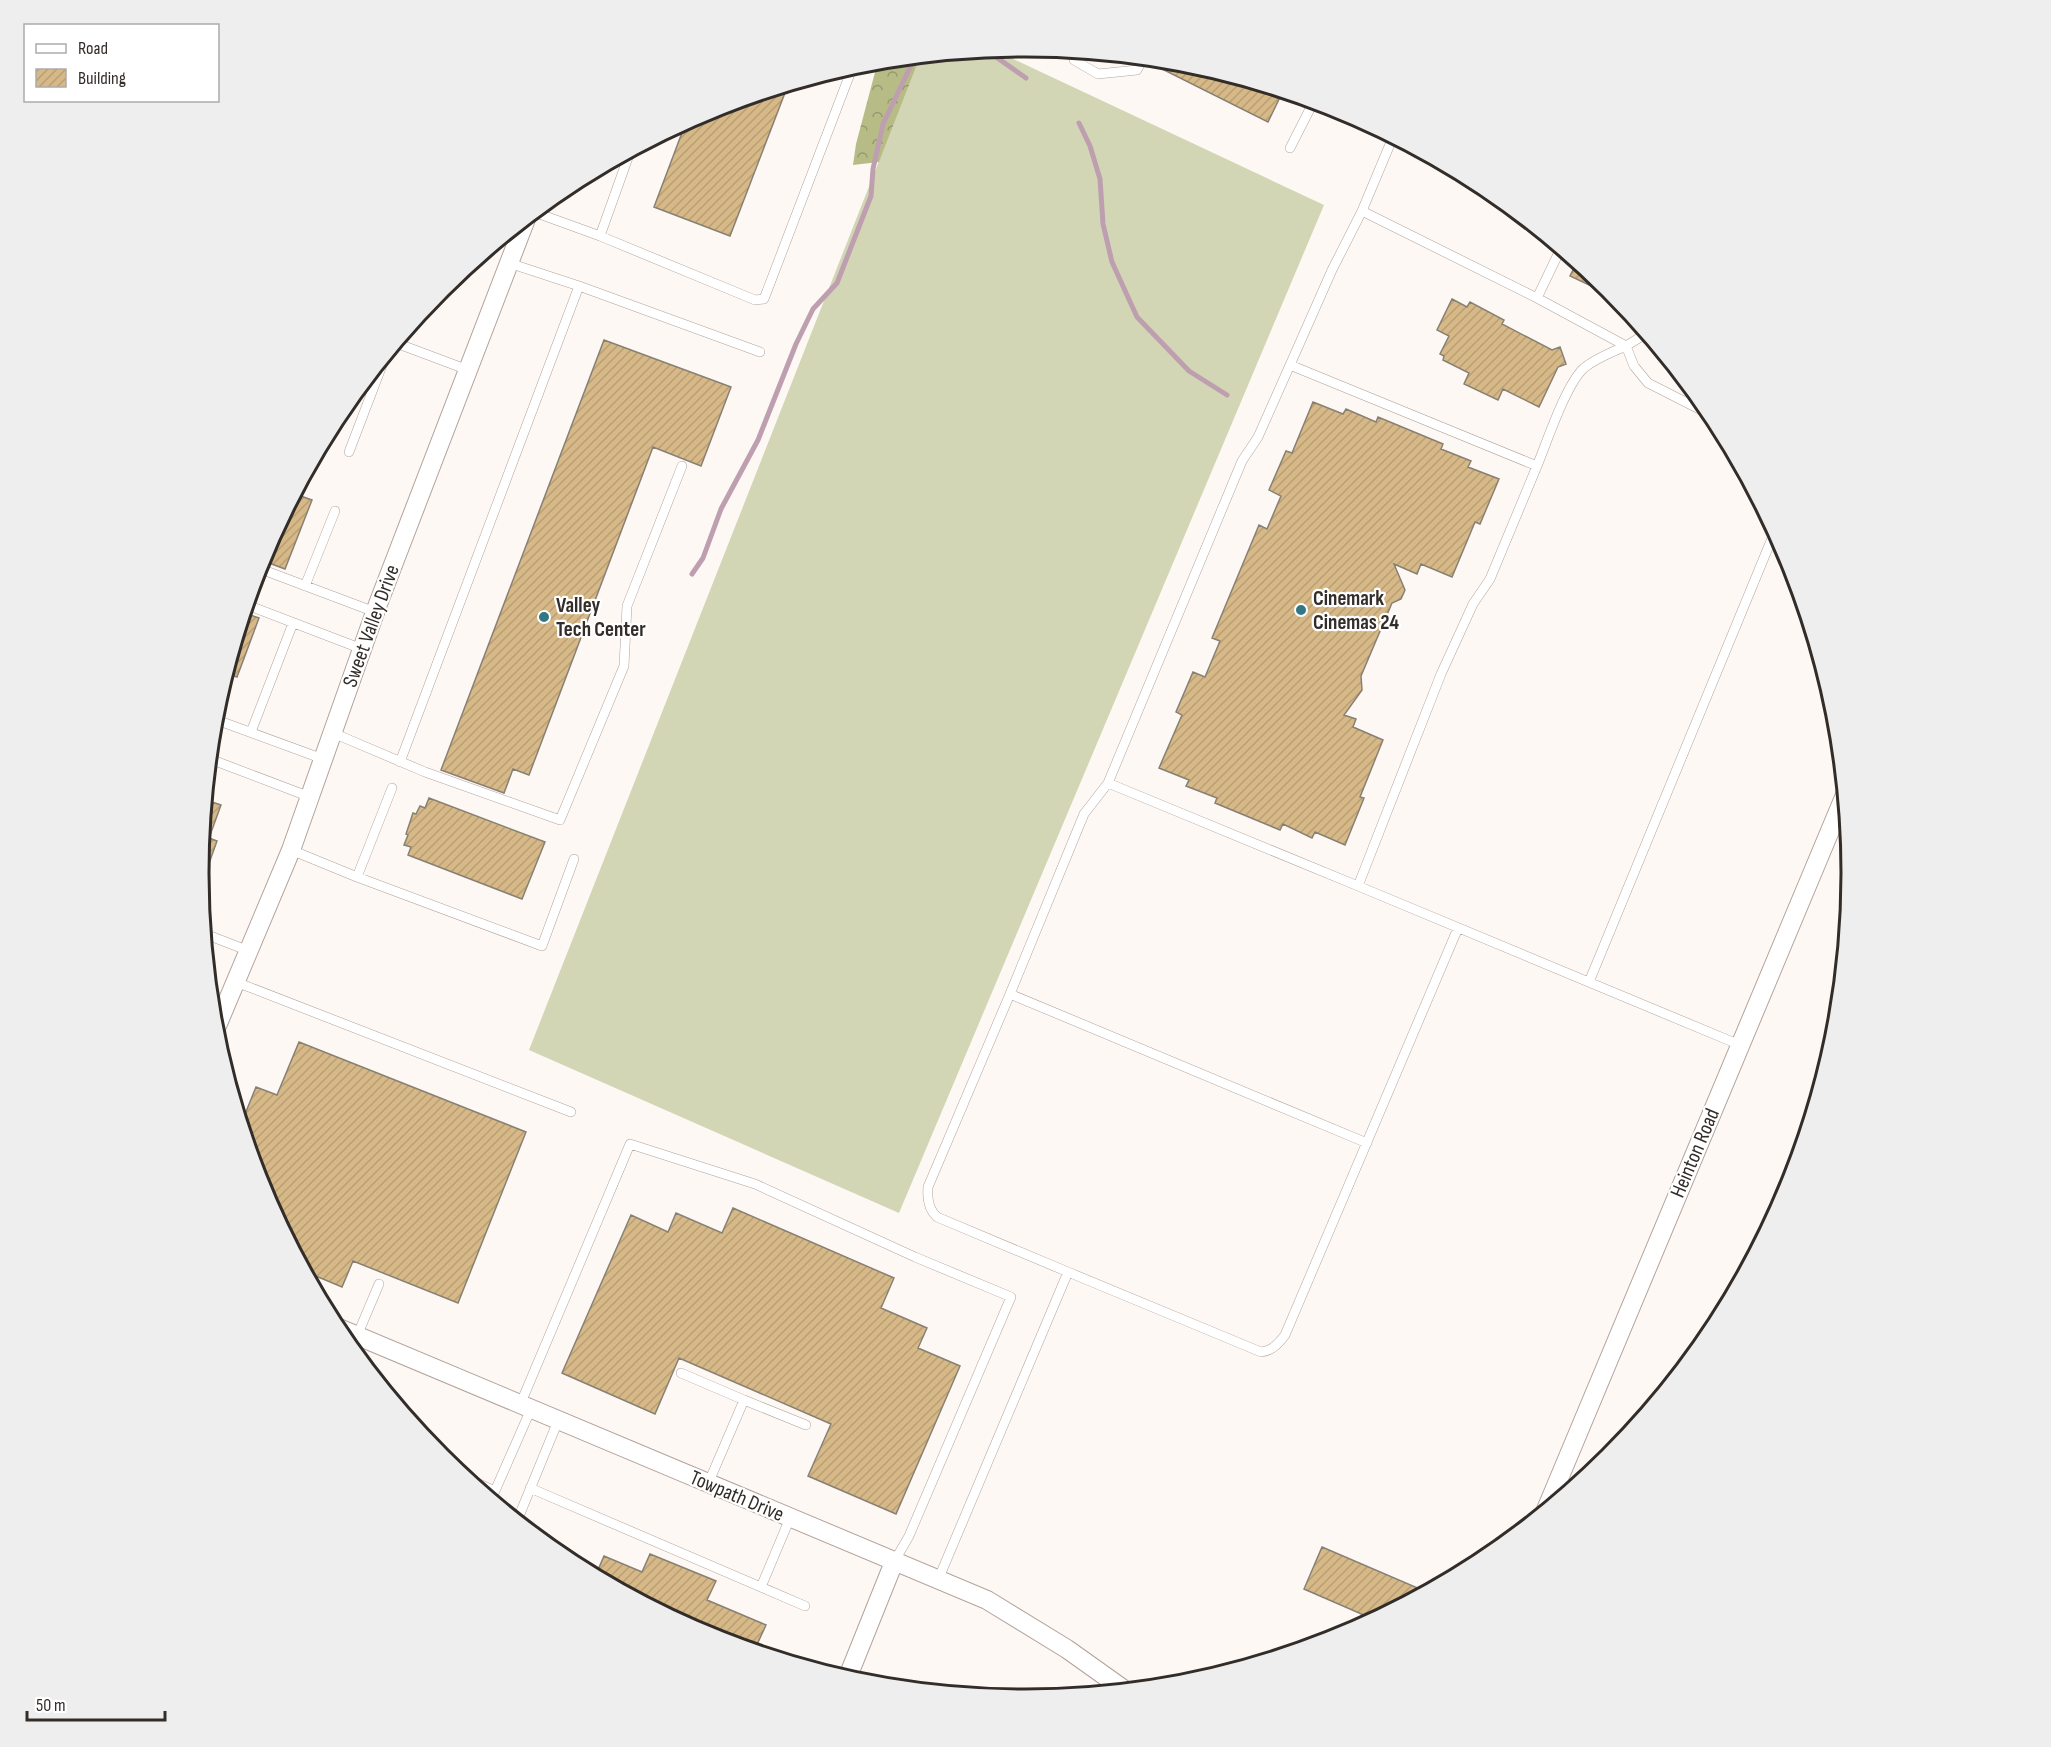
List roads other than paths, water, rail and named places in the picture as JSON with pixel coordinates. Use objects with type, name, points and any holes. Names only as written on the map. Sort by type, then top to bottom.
[{"type":"street","name":"Sweet Valley Drive","points":[[221,1012],[291,850],[375,612],[509,263],[513,238]]},
{"type":"street","name":"Heinton Road","points":[[1551,1498],[1839,809]]},
{"type":"street","name":"Towpath Drive","points":[[352,1334],[987,1600],[1067,1649],[1117,1684]]},
{"type":"street","points":[[850,1670],[894,1562]]},
{"type":"lane","points":[[1074,59],[1098,74],[1137,70],[1139,65]]},
{"type":"lane","points":[[543,215],[600,236],[755,300],[764,298],[849,77]]},
{"type":"lane","points":[[1290,148],[1310,108]]},
{"type":"lane","points":[[1391,143],[1362,211],[1332,270],[1258,437],[1242,461],[1108,783],[1084,814],[928,1186],[927,1196],[933,1213],[937,1217],[1243,1345],[1261,1352],[1268,1351],[1285,1335],[1458,928]]},
{"type":"lane","points":[[600,236],[627,161]]},
{"type":"lane","points":[[1362,211],[1537,298],[1626,346],[1634,366],[1648,383],[1695,407]]},
{"type":"lane","points":[[1537,298],[1558,255]]},
{"type":"lane","points":[[509,263],[760,352]]},
{"type":"lane","points":[[400,762],[579,286]]},
{"type":"lane","points":[[1358,886],[1441,674],[1473,604],[1490,579],[1558,413],[1582,370],[1641,337]]},
{"type":"lane","points":[[403,346],[468,370]]},
{"type":"lane","points":[[1290,365],[1537,466]]},
{"type":"lane","points":[[349,452],[378,376]]},
{"type":"lane","points":[[333,733],[400,762],[560,820],[624,666],[627,606],[682,466]]},
{"type":"lane","points":[[304,586],[335,511]]},
{"type":"lane","points":[[1589,982],[1771,541]]},
{"type":"lane","points":[[267,572],[375,612]]},
{"type":"lane","points":[[253,607],[362,649]]},
{"type":"lane","points":[[251,732],[293,623]]},
{"type":"lane","points":[[224,722],[323,759]]},
{"type":"lane","points":[[217,762],[310,797]]},
{"type":"lane","points":[[1108,783],[1740,1045]]},
{"type":"lane","points":[[357,877],[392,788]]},
{"type":"lane","points":[[291,850],[542,946],[574,860]]},
{"type":"lane","points":[[212,937],[249,951]]},
{"type":"lane","points":[[236,982],[571,1112]]},
{"type":"lane","points":[[1010,994],[1367,1143]]},
{"type":"lane","points":[[494,1493],[630,1144],[755,1184],[915,1257],[1011,1297],[909,1536],[894,1562]]},
{"type":"lane","points":[[938,1580],[1068,1272]]},
{"type":"lane","points":[[357,1336],[379,1284]]},
{"type":"lane","points":[[681,1373],[806,1425]]},
{"type":"lane","points":[[708,1484],[744,1400]]},
{"type":"lane","points":[[520,1514],[558,1421]]},
{"type":"lane","points":[[530,1488],[805,1606]]},
{"type":"lane","points":[[761,1587],[790,1518]]},
{"type":"waterway","points":[[998,58],[1026,78]]},
{"type":"waterway","points":[[692,574],[703,558],[721,509],[758,440],[796,344],[813,309],[837,283],[871,196],[873,169],[883,124],[911,65]]},
{"type":"waterway","points":[[1079,123],[1090,146],[1100,179],[1103,224],[1112,262],[1137,317],[1189,371],[1227,395]]},
{"type":"place","name":"Cinemark Cinemas 24","points":[[1301,610]]},
{"type":"place","name":"Valley Tech Center","points":[[544,617]]}]
